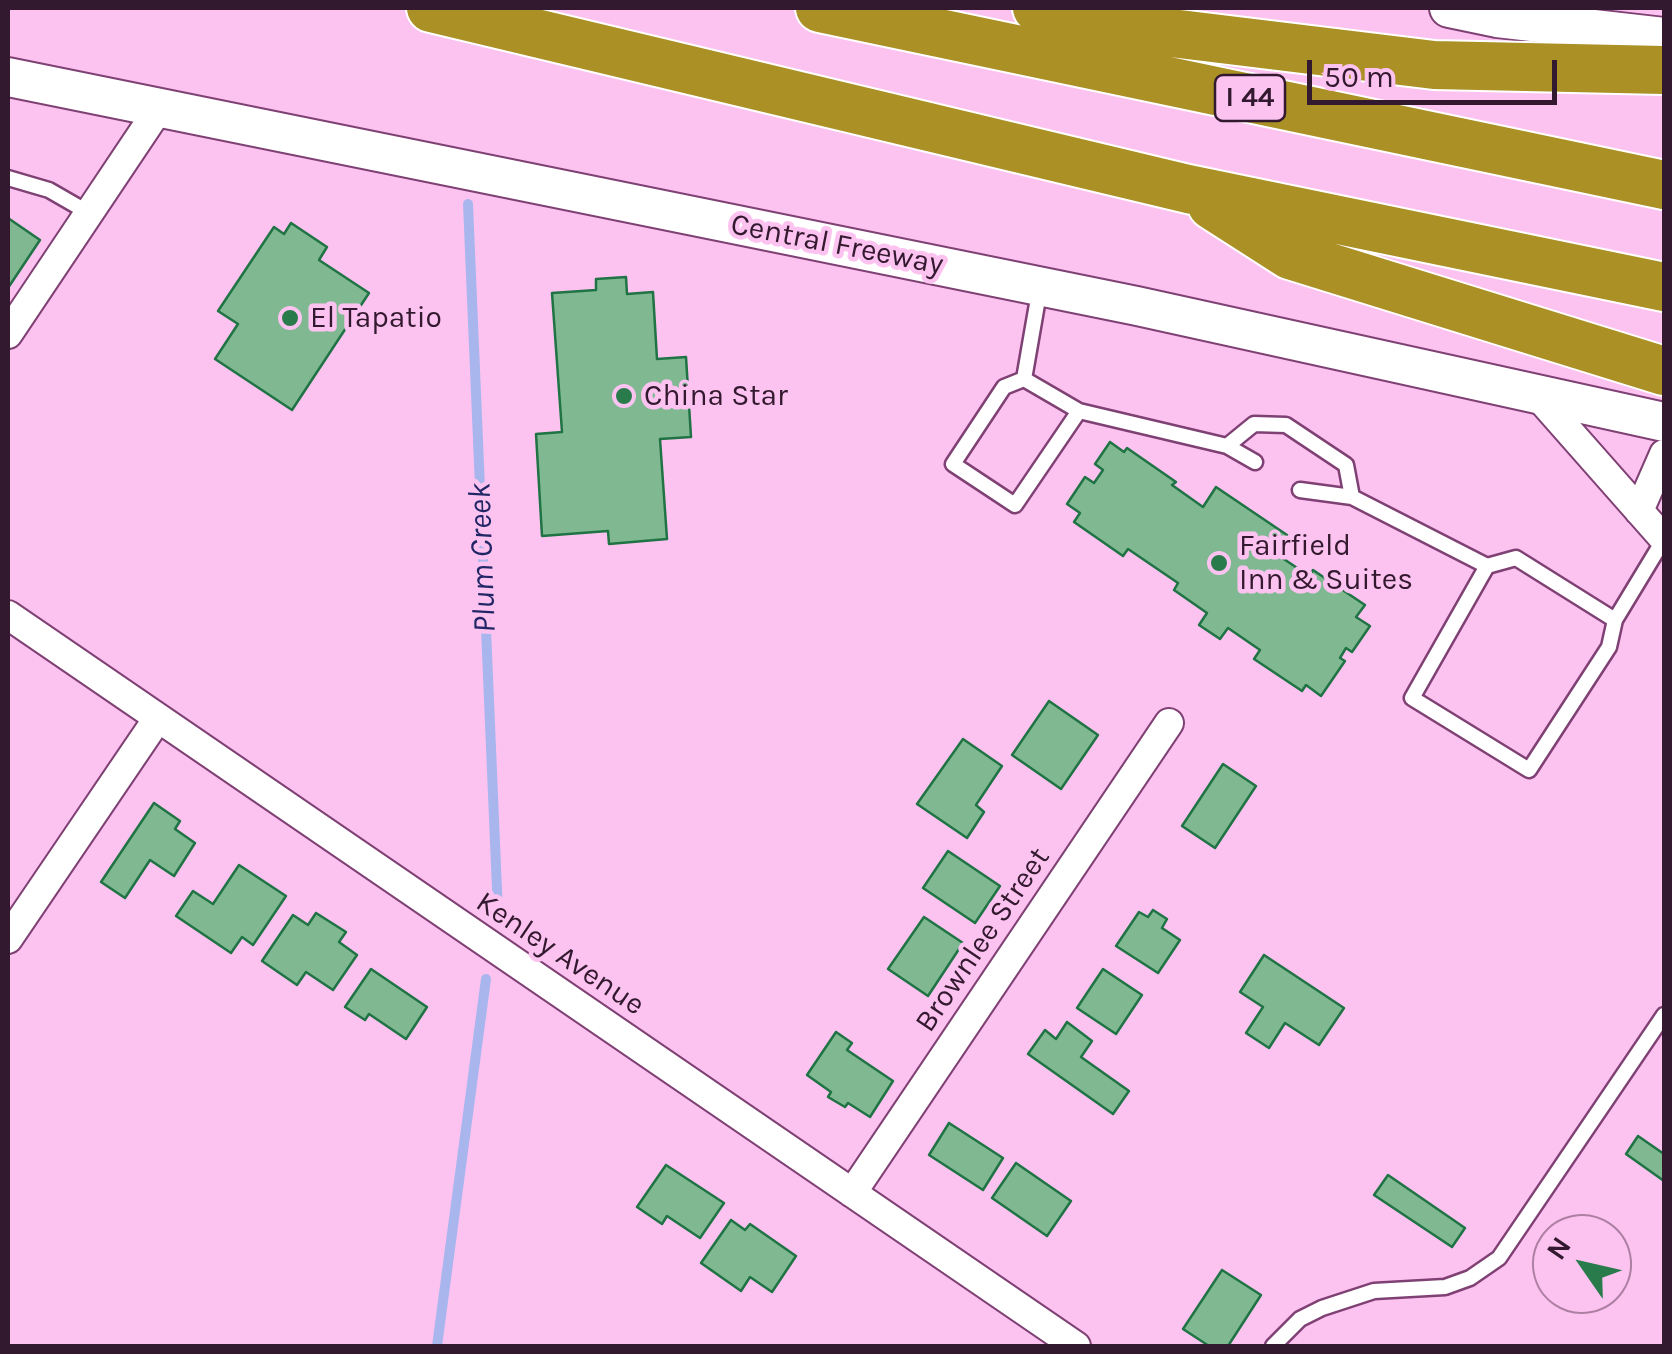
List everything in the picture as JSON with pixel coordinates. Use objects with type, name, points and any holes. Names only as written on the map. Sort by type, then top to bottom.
[{"type":"highway","points":[[431,8],[1188,190],[1664,287]]},
{"type":"highway","points":[[828,9],[904,8]]},
{"type":"highway","points":[[1036,8],[1163,32],[1434,65],[1664,70]]},
{"type":"highway","name":"I 44","points":[[828,9],[1664,185]]},
{"type":"highway","points":[[1188,190],[1290,255],[1664,371]]},
{"type":"main road","points":[[1449,8],[1497,18],[1664,37]]},
{"type":"main road","name":"Central Freeway","points":[[8,77],[1040,286],[1664,422]]},
{"type":"street","points":[[8,334],[160,107]]},
{"type":"street","points":[[1537,395],[1664,539]]},
{"type":"street","points":[[1639,511],[1664,454]]},
{"type":"street","name":"Kenley Avenue","points":[[8,616],[1076,1346]]},
{"type":"street","points":[[8,938],[158,718]]},
{"type":"street","name":"Brownlee Street","points":[[852,1193],[1169,723]]},
{"type":"lane","points":[[8,178],[49,190],[89,213]]},
{"type":"lane","points":[[1024,379],[1040,286]]},
{"type":"lane","points":[[1024,379],[1004,387],[953,464],[1015,505],[1079,411]]},
{"type":"lane","points":[[1024,379],[1079,411],[1227,446],[1255,462]]},
{"type":"lane","points":[[1227,446],[1254,424],[1286,425],[1346,465],[1352,497]]},
{"type":"lane","points":[[1300,490],[1352,497],[1487,566],[1516,558],[1615,620]]},
{"type":"lane","points":[[1487,566],[1412,698],[1528,770],[1609,647],[1615,620],[1664,539]]},
{"type":"lane","points":[[1273,1346],[1300,1319],[1322,1308],[1374,1291],[1445,1287],[1470,1278],[1499,1258],[1664,1015]]},
{"type":"building","points":[[8,218],[40,240],[8,288]]},
{"type":"building","name":"El Tapatio","points":[[291,223],[327,247],[319,260],[369,293],[292,410],[215,359],[238,324],[218,311],[274,227],[284,234]]},
{"type":"building","name":"China Star","points":[[626,277],[627,294],[653,292],[657,359],[686,357],[691,437],[660,439],[667,539],[609,544],[608,531],[542,536],[536,434],[562,432],[552,293],[596,290],[596,279]]},
{"type":"building","name":"Fairfield Inn & Suites","points":[[1110,442],[1124,452],[1127,448],[1176,482],[1172,485],[1203,507],[1216,487],[1287,535],[1275,553],[1309,576],[1313,570],[1365,605],[1356,617],[1370,626],[1352,652],[1346,648],[1340,658],[1345,661],[1321,696],[1306,685],[1302,691],[1254,659],[1260,650],[1228,628],[1220,639],[1199,625],[1207,613],[1174,590],[1178,583],[1128,549],[1123,556],[1074,522],[1080,513],[1067,504],[1085,477],[1094,483],[1103,470],[1095,464]]},
{"type":"building","points":[[1049,701],[1098,735],[1061,789],[1012,755]]},
{"type":"building","points":[[963,739],[1002,766],[976,805],[984,812],[967,838],[917,804]]},
{"type":"building","points":[[1223,764],[1256,786],[1215,848],[1182,826]]},
{"type":"building","points":[[154,803],[180,821],[175,829],[195,843],[174,876],[150,860],[125,898],[101,882]]},
{"type":"building","points":[[948,851],[1000,886],[975,923],[923,888]]},
{"type":"building","points":[[239,865],[286,896],[253,945],[242,937],[231,953],[176,916],[193,891],[213,904]]},
{"type":"building","points":[[1153,910],[1167,919],[1162,928],[1180,940],[1158,973],[1116,946],[1139,912],[1148,917]]},
{"type":"building","points":[[316,913],[346,932],[339,942],[357,955],[333,990],[306,972],[297,985],[262,961],[293,915],[308,925]]},
{"type":"building","points":[[924,917],[963,943],[928,996],[888,969]]},
{"type":"building","points":[[1264,955],[1344,1008],[1319,1045],[1285,1023],[1269,1048],[1246,1033],[1263,1007],[1240,992]]},
{"type":"building","points":[[371,969],[427,1007],[406,1039],[369,1014],[365,1020],[345,1007]]},
{"type":"building","points":[[1103,969],[1142,995],[1116,1034],[1077,1008]]},
{"type":"building","points":[[1067,1022],[1092,1041],[1081,1057],[1129,1091],[1113,1114],[1028,1054],[1045,1030],[1056,1039]]},
{"type":"building","points":[[836,1032],[852,1043],[847,1050],[893,1081],[870,1117],[848,1103],[845,1107],[828,1097],[831,1092],[807,1075]]},
{"type":"building","points":[[949,1123],[1003,1158],[983,1190],[929,1155]]},
{"type":"building","points":[[1638,1136],[1664,1154],[1664,1181],[1626,1154]]},
{"type":"building","points":[[1016,1163],[1071,1201],[1047,1236],[992,1198]]},
{"type":"building","points":[[666,1165],[724,1203],[700,1238],[667,1216],[662,1224],[637,1207]]},
{"type":"building","points":[[1388,1175],[1465,1228],[1452,1247],[1374,1195]]},
{"type":"building","points":[[731,1220],[745,1230],[750,1224],[796,1256],[772,1292],[750,1277],[741,1291],[701,1263]]},
{"type":"building","points":[[1222,1270],[1261,1295],[1228,1346],[1209,1346],[1183,1329]]},
{"type":"waterway","name":"Plum Creek","points":[[468,204],[498,913]]},
{"type":"waterway","name":"Plum Creek","points":[[437,1346],[486,979]]},
{"type":"place","name":"El Tapatio","points":[[290,318]]},
{"type":"place","name":"China Star","points":[[624,396]]},
{"type":"place","name":"Fairfield Inn & Suites","points":[[1219,563]]}]
